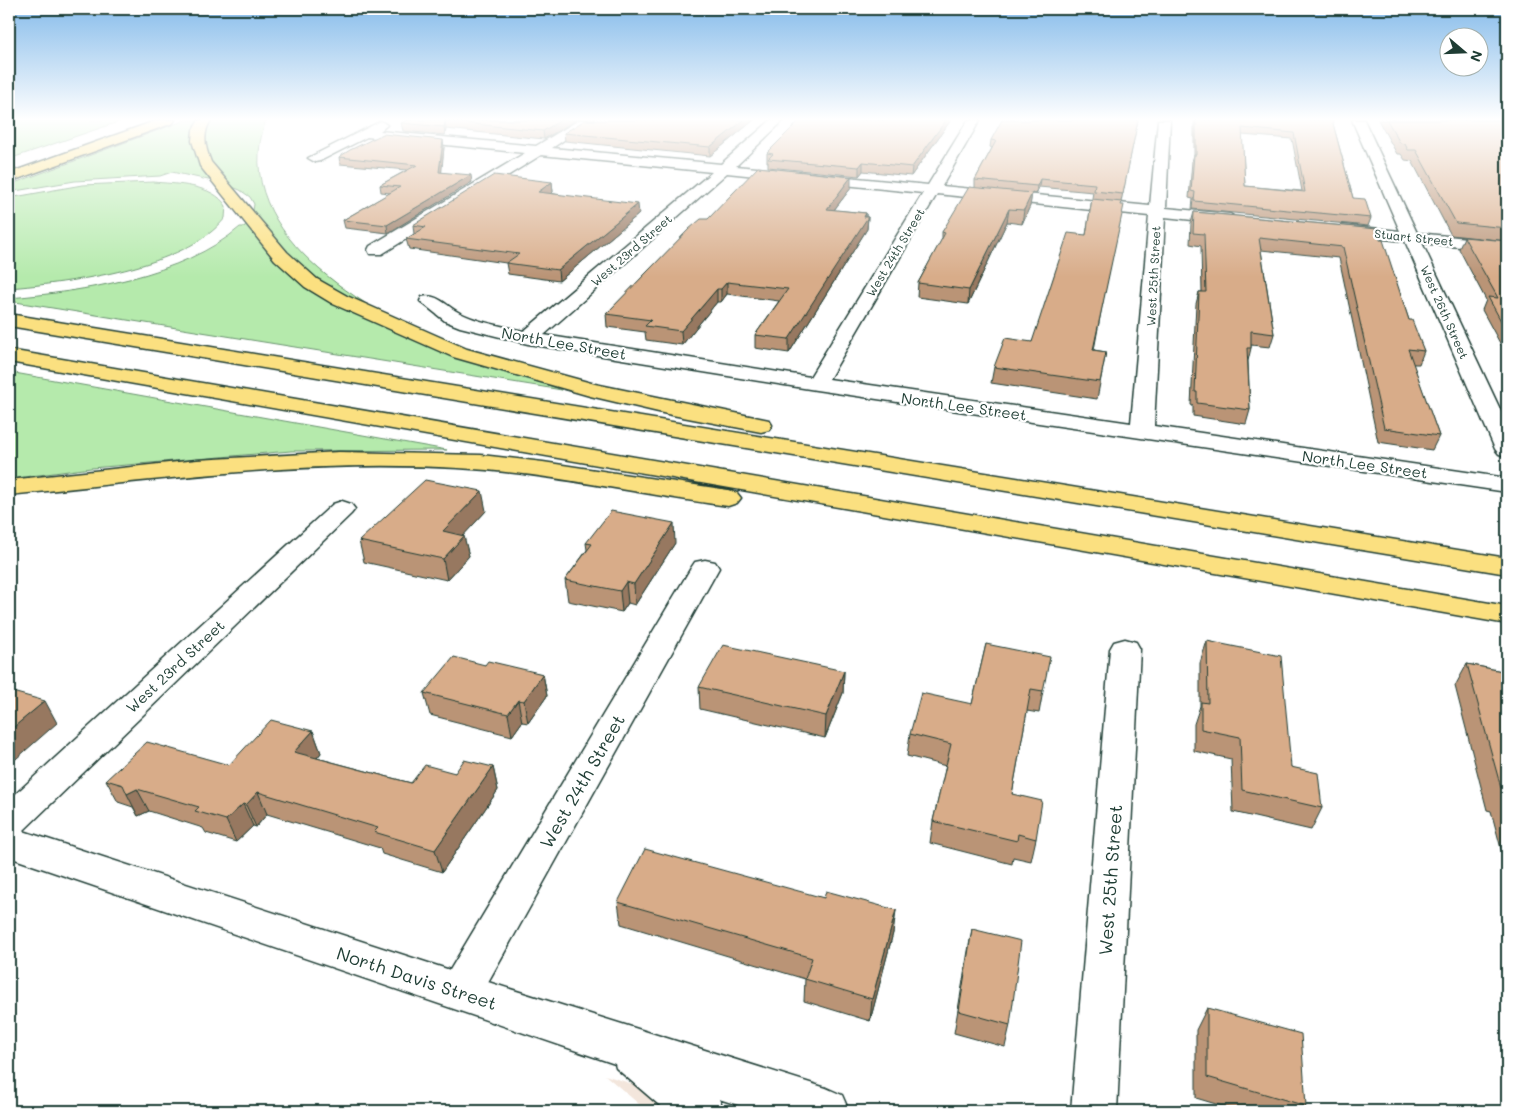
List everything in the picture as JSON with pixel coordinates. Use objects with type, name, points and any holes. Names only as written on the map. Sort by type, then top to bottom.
[{"type":"highway","points":[[9,178],[24,172]]},
{"type":"highway","points":[[213,172],[281,256],[311,283],[340,300],[460,353],[667,408],[808,434],[946,474]]},
{"type":"highway","points":[[9,320],[1507,566]]},
{"type":"highway","points":[[9,356],[828,496],[1507,615]]},
{"type":"highway","points":[[9,488],[149,471],[219,465],[391,459],[480,462],[518,466],[575,473],[727,498],[828,496]]},
{"type":"street","points":[[376,250],[503,172]]},
{"type":"street","name":"West 23rd Street","points":[[528,338],[721,172]]},
{"type":"street","points":[[768,172],[1244,220]]},
{"type":"street","name":"West 24th Street","points":[[816,384],[943,172]]},
{"type":"street","name":"West 25th Street","points":[[1142,432],[1160,172]]},
{"type":"street","name":"West 26th Street","points":[[1381,172],[1507,449]]},
{"type":"street","name":"Stuart Street","points":[[1331,229],[1507,247]]},
{"type":"street","name":"North Lee Street","points":[[429,301],[452,317],[467,323],[528,338],[816,384],[1507,485]]},
{"type":"street","name":"West 23rd Street","points":[[9,822],[342,509]]},
{"type":"street","name":"West 24th Street","points":[[460,993],[705,568]]},
{"type":"street","name":"West 25th Street","points":[[1094,1111],[1125,649]]},
{"type":"street","name":"North Davis Street","points":[[9,842],[460,993],[826,1111]]},
{"type":"street","points":[[621,1044],[701,1111]]},
{"type":"shaded area","points":[[605,1075],[715,1111],[647,1111]]},
{"type":"green space","points":[[44,172],[171,172],[160,176],[75,181],[9,192],[9,185]]},
{"type":"green space","points":[[173,172],[261,172],[267,202],[288,237],[319,269],[355,297],[395,321],[434,341],[492,366],[562,390],[9,301],[9,298],[68,291],[130,279],[190,258],[217,244],[240,227],[244,227],[252,217],[254,204],[250,197],[240,190],[222,183]]},
{"type":"green space","points":[[153,182],[193,186],[212,193],[226,206],[225,218],[207,235],[183,249],[155,261],[93,277],[9,288],[9,198],[82,185]]},
{"type":"green space","points":[[9,372],[447,450],[291,451],[91,468],[9,479]]},
{"type":"building","points":[[404,172],[442,172],[471,175],[387,225],[343,220],[400,187],[380,185]]},
{"type":"building","points":[[753,172],[807,172],[851,177],[827,209],[866,213],[864,217],[868,217],[789,339],[755,335],[788,289],[727,282],[721,289],[717,289],[681,331],[645,326],[651,320],[606,314],[689,229],[701,219],[708,219]]},
{"type":"building","points":[[979,172],[1127,172],[1123,194],[1094,191],[1095,184],[1040,179],[1037,186],[975,180]]},
{"type":"building","points":[[1193,172],[1244,172],[1245,186],[1305,192],[1301,172],[1346,172],[1353,198],[1365,199],[1371,218],[1194,201],[1195,192],[1191,191]]},
{"type":"building","points":[[1428,172],[1507,172],[1507,183],[1505,183],[1507,185],[1507,228],[1456,223]]},
{"type":"building","points":[[494,175],[552,182],[538,192],[638,204],[558,270],[506,263],[519,254],[406,239],[426,227],[413,225]]},
{"type":"building","points":[[969,187],[1032,193],[1024,210],[1009,209],[969,290],[918,283],[945,233],[942,232]]},
{"type":"building","points":[[1092,199],[1122,202],[1121,205],[1124,205],[1093,350],[1106,352],[1100,382],[994,367],[1005,338],[1032,342],[1068,233],[1086,235]]},
{"type":"building","points":[[1194,212],[1377,229],[1380,240],[1383,240],[1409,320],[1412,320],[1424,351],[1408,349],[1439,436],[1384,428],[1343,247],[1259,238],[1274,334],[1251,331],[1251,348],[1247,348],[1250,410],[1197,403],[1197,392],[1195,392],[1199,292],[1206,292],[1204,234],[1193,233]]},
{"type":"building","points":[[1464,237],[1507,241],[1507,332],[1488,297],[1498,298]]},
{"type":"building","points":[[425,480],[482,491],[443,531],[464,536],[443,559],[359,541]]},
{"type":"building","points":[[611,511],[674,523],[634,584],[626,582],[620,591],[565,580],[592,544],[586,543]]},
{"type":"building","points":[[1207,641],[1281,656],[1291,767],[1318,773],[1322,808],[1242,790],[1240,737],[1201,729],[1201,702],[1208,703]]},
{"type":"building","points":[[986,644],[1050,657],[1043,691],[1031,689],[1012,794],[1042,801],[1036,839],[1018,834],[1017,841],[933,821],[951,744],[910,734],[921,693],[972,704]]},
{"type":"building","points":[[723,645],[844,671],[826,716],[699,687]]},
{"type":"building","points":[[454,657],[485,665],[488,661],[543,674],[524,701],[518,700],[508,714],[424,693]]},
{"type":"building","points":[[1467,664],[1507,672],[1507,797],[1505,788],[1501,788]]},
{"type":"building","points":[[9,691],[45,701],[9,731]]},
{"type":"building","points":[[271,720],[313,731],[294,752],[411,783],[425,765],[455,773],[464,760],[493,767],[435,850],[374,832],[378,828],[258,792],[246,805],[243,804],[226,820],[195,811],[199,807],[137,789],[127,794],[123,785],[106,780],[147,742],[229,765]]},
{"type":"building","points":[[645,849],[824,898],[826,891],[896,910],[872,999],[805,979],[812,958],[618,902]]},
{"type":"building","points":[[972,929],[1021,941],[1010,1025],[959,1011]]},
{"type":"building","points":[[1207,1008],[1301,1034],[1306,1106],[1207,1077]]}]
